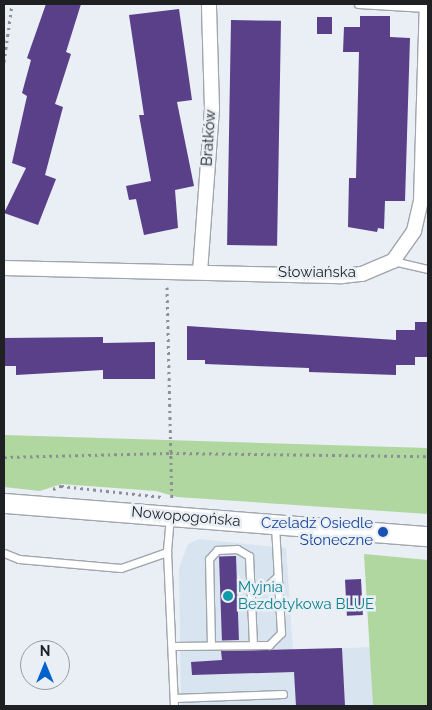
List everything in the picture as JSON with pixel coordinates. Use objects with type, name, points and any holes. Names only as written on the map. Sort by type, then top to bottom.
[{"type":"street","name":"Bratków","points":[[200,272],[212,108],[209,4]]},
{"type":"street","points":[[393,262],[414,231],[421,201],[426,6]]},
{"type":"street","name":"Słowiańska","points":[[4,268],[342,276],[362,274],[393,262]]},
{"type":"street","name":"Nowopogońska","points":[[4,503],[428,536]]},
{"type":"lane","points":[[358,4],[426,6]]},
{"type":"lane","points":[[393,262],[428,269]]},
{"type":"lane","points":[[170,516],[167,552],[173,646],[174,706]]},
{"type":"lane","points":[[173,646],[270,645],[280,633],[275,525]]},
{"type":"lane","points":[[211,646],[209,559],[217,550],[237,549],[249,556],[253,645]]},
{"type":"lane","points":[[4,554],[19,559],[121,568],[167,552]]},
{"type":"lane","points":[[251,591],[266,587],[278,576]]},
{"type":"lane","points":[[174,698],[284,694]]},
{"type":"path","points":[[4,62],[12,4]]},
{"type":"path","points":[[167,272],[170,516]]},
{"type":"path","points":[[4,457],[170,453],[428,456]]},
{"type":"path","points":[[134,494],[138,492]]},
{"type":"shaded area","points":[[199,539],[286,548],[293,651],[370,647],[373,706],[181,706],[179,568],[188,544]]},
{"type":"green space","points":[[4,435],[428,448],[428,514],[177,497],[156,491],[61,484],[40,491],[4,487]]},
{"type":"green space","points":[[364,554],[428,560],[428,706],[373,706]]},
{"type":"building","points":[[46,4],[81,4],[66,52],[71,54],[55,104],[63,107],[45,175],[56,179],[38,225],[4,213],[26,168],[12,163],[27,96],[22,93],[31,60],[27,58]]},
{"type":"building","points":[[179,9],[192,100],[177,102],[194,186],[175,190],[178,228],[144,235],[136,199],[129,200],[126,186],[151,181],[139,115],[144,115],[129,15]]},
{"type":"building","points":[[360,16],[390,16],[390,37],[410,38],[405,201],[385,201],[384,229],[378,228],[377,232],[348,227],[349,178],[356,178],[359,52],[343,52],[344,27],[360,27]]},
{"type":"building","points":[[317,17],[332,17],[332,34],[317,34]]},
{"type":"building","points":[[231,20],[281,21],[277,246],[227,245]]},
{"type":"building","points":[[415,322],[428,322],[428,357],[415,357],[415,365],[396,365],[396,375],[309,372],[309,368],[205,364],[205,360],[187,360],[187,326],[396,340],[396,330],[415,330]]},
{"type":"building","points":[[103,337],[103,343],[155,342],[155,379],[103,379],[103,370],[16,375],[16,366],[4,366],[4,338]]},
{"type":"building","name":"Myjnia Bezdotykowa BLUE","points":[[236,556],[239,640],[222,641],[219,557]]},
{"type":"building","points":[[361,579],[363,615],[347,616],[345,580]]},
{"type":"building","points":[[342,648],[345,706],[296,706],[294,672],[192,675],[191,662],[222,660],[221,651]]},
{"type":"place","name":"Czeladź Osiedle Słoneczne","points":[[383,532]]},
{"type":"place","name":"Myjnia Bezdotykowa BLUE","points":[[228,596]]}]
